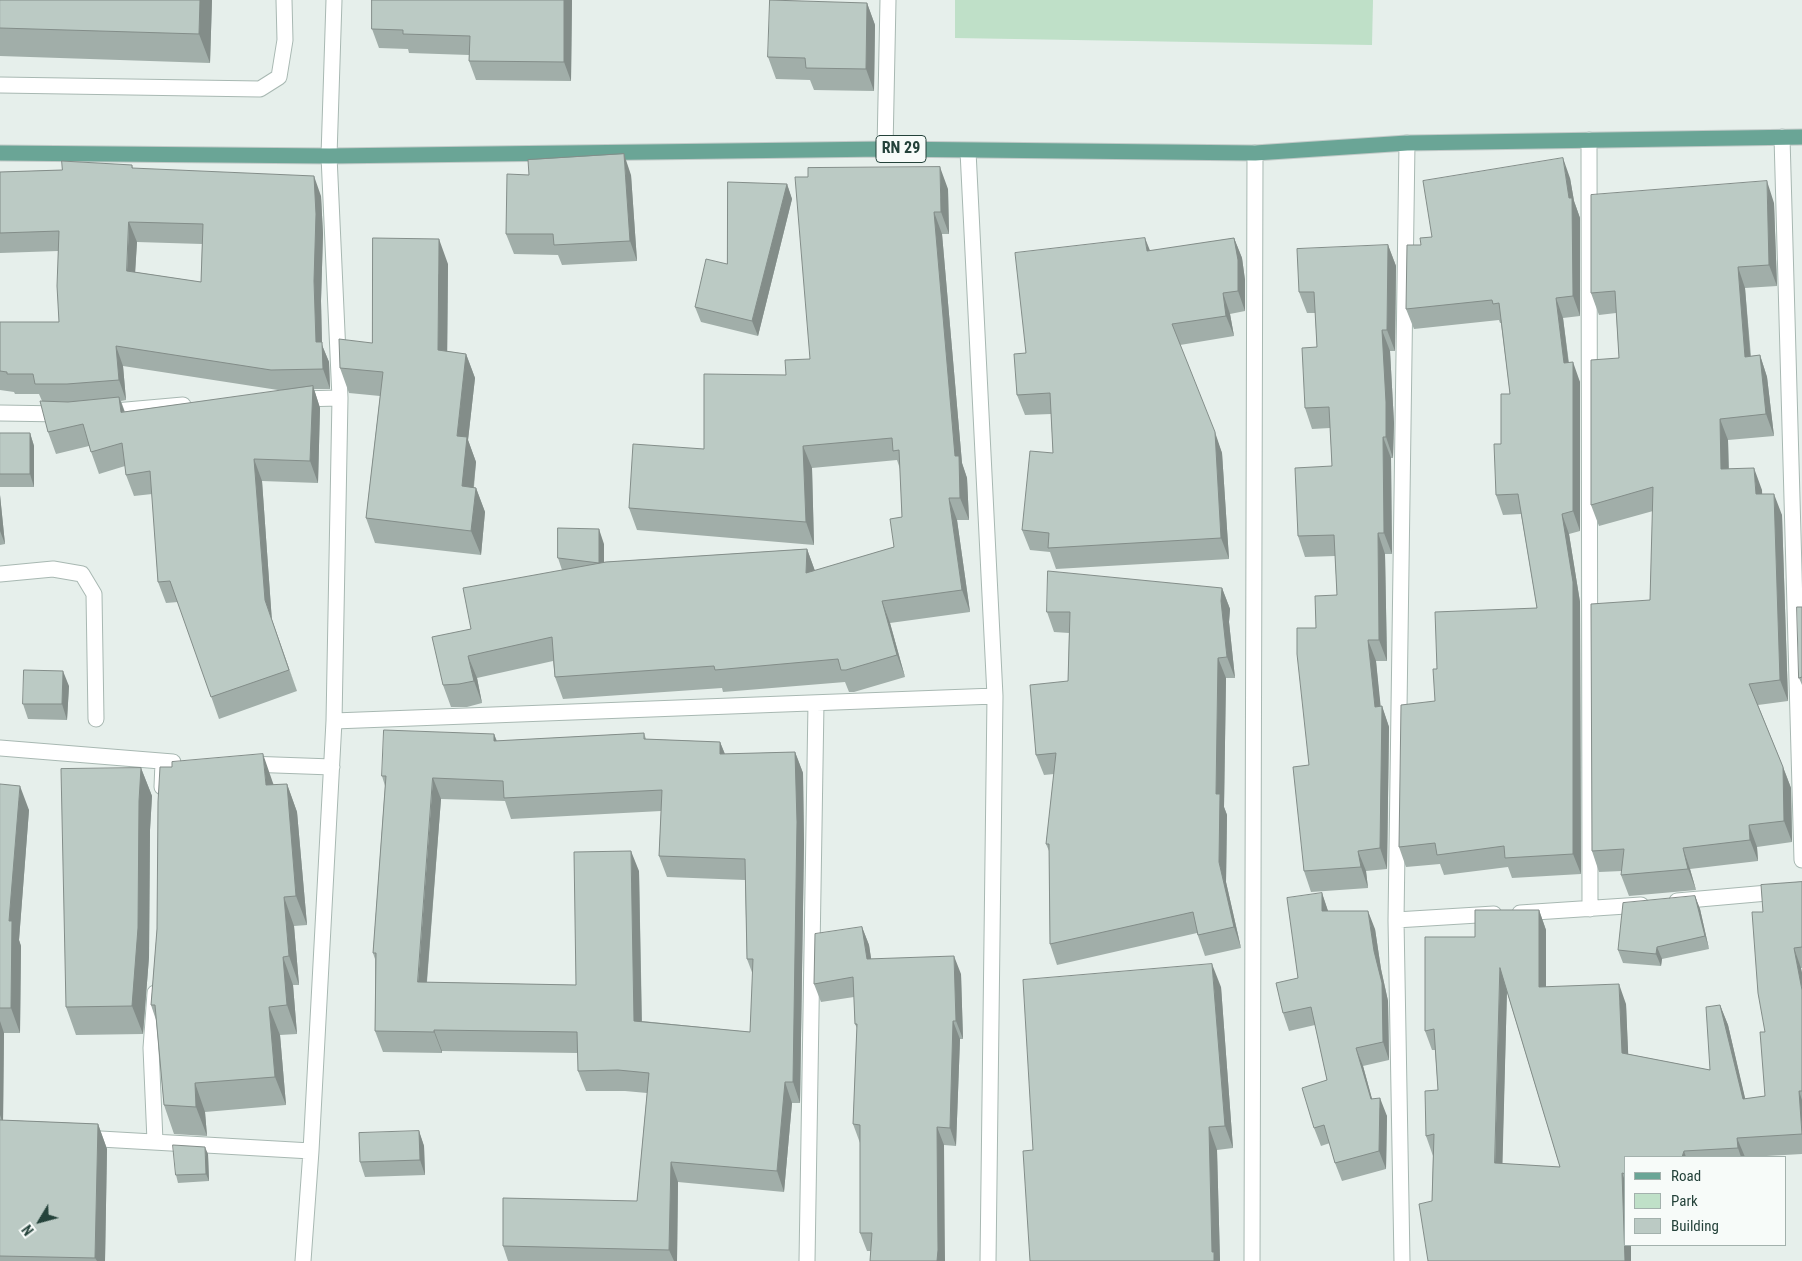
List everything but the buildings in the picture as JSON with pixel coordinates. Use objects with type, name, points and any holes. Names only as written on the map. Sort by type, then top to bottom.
[{"type":"main road","name":"RN 29","points":[[0,154],[329,156],[885,149],[1256,153],[1407,142],[1802,136]]},
{"type":"street","points":[[0,85],[260,89],[279,77],[284,40],[284,0]]},
{"type":"street","points":[[303,1261],[311,1151],[334,721],[340,398],[329,156],[334,0]]},
{"type":"street","points":[[885,149],[888,0]]},
{"type":"street","points":[[1782,137],[1802,860]]},
{"type":"street","points":[[1589,140],[1590,909]]},
{"type":"street","points":[[1402,1261],[1396,920],[1407,142]]},
{"type":"street","points":[[968,150],[996,696],[988,1261]]},
{"type":"street","points":[[1252,1261],[1256,153]]},
{"type":"street","points":[[282,399],[340,398]]},
{"type":"street","points":[[0,413],[80,414],[194,404]]},
{"type":"street","points":[[0,574],[53,570],[82,574],[94,594],[96,719]]},
{"type":"street","points":[[334,721],[996,696]]},
{"type":"street","points":[[807,1261],[816,703]]},
{"type":"street","points":[[0,748],[163,762],[183,762]]},
{"type":"street","points":[[161,801],[163,762]]},
{"type":"street","points":[[233,764],[332,767]]},
{"type":"street","points":[[1396,920],[1590,909],[1802,890]]},
{"type":"street","points":[[155,1141],[151,1048],[156,975]]},
{"type":"street","points":[[68,1137],[311,1151]]},
{"type":"green space","points":[[955,0],[1373,0],[1372,45],[955,38]]}]
